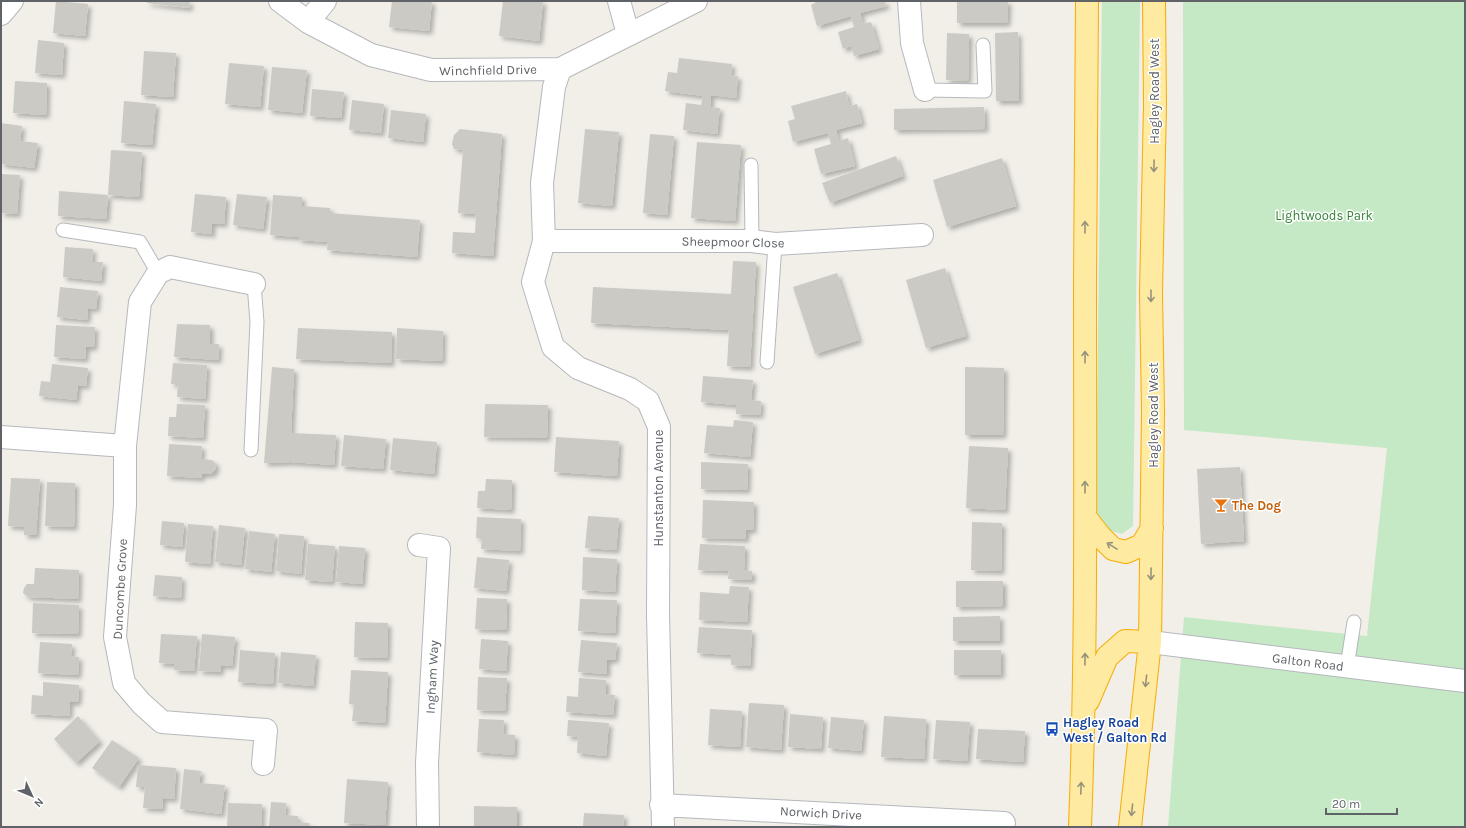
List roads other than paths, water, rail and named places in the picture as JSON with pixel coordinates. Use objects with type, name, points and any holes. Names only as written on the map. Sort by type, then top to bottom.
[{"type":"highway","points":[[1080,827],[1084,712],[1086,518],[1085,273],[1087,1]]},
{"type":"highway","name":"Hagley Road West","points":[[1130,827],[1150,642],[1153,411],[1151,293],[1155,105],[1154,1]]},
{"type":"highway","points":[[1086,518],[1100,536],[1113,549],[1126,552],[1142,545],[1152,528]]},
{"type":"highway","points":[[1084,712],[1107,657],[1125,641],[1150,642]]},
{"type":"street","points":[[1,14],[12,1]]},
{"type":"street","name":"Winchfield Drive","points":[[280,1],[308,22],[371,55],[432,70],[560,69],[696,1]]},
{"type":"street","points":[[308,22],[325,1]]},
{"type":"street","points":[[619,1],[628,34]]},
{"type":"street","points":[[909,1],[912,43],[925,90]]},
{"type":"street","name":"Hunstanton Avenue","points":[[560,69],[554,87],[542,183],[544,241],[533,282],[553,347],[578,368],[630,389],[648,401],[659,428],[658,614],[661,805],[663,827]]},
{"type":"street","name":"Sheepmoor Close","points":[[544,241],[752,241],[774,244],[922,235]]},
{"type":"street","points":[[158,273],[170,267],[254,284]]},
{"type":"street","name":"Duncombe Grove","points":[[158,273],[140,302],[125,446],[125,505],[115,637],[124,683],[141,703],[162,722],[266,730],[263,764]]},
{"type":"street","points":[[1,437],[125,446]]},
{"type":"street","name":"Ingham Way","points":[[419,545],[439,548],[427,763],[428,827]]},
{"type":"street","name":"Galton Road","points":[[1150,642],[1465,681]]},
{"type":"street","name":"Norwich Drive","points":[[661,805],[911,822],[1004,823]]},
{"type":"lane","points":[[925,90],[985,91],[983,45]]},
{"type":"lane","points":[[751,165],[752,241]]},
{"type":"lane","points":[[63,230],[140,242],[158,273]]},
{"type":"lane","points":[[766,362],[774,244]]},
{"type":"lane","points":[[251,450],[257,322],[254,284]]},
{"type":"lane","points":[[1347,667],[1354,622]]},
{"type":"place","name":"The Dog","points":[[1221,505]]},
{"type":"place","name":"Hagley Road West / Galton Rd","points":[[1052,729]]},
{"type":"park label","name":"Lightwoods Park","points":[[1324,215]]}]
